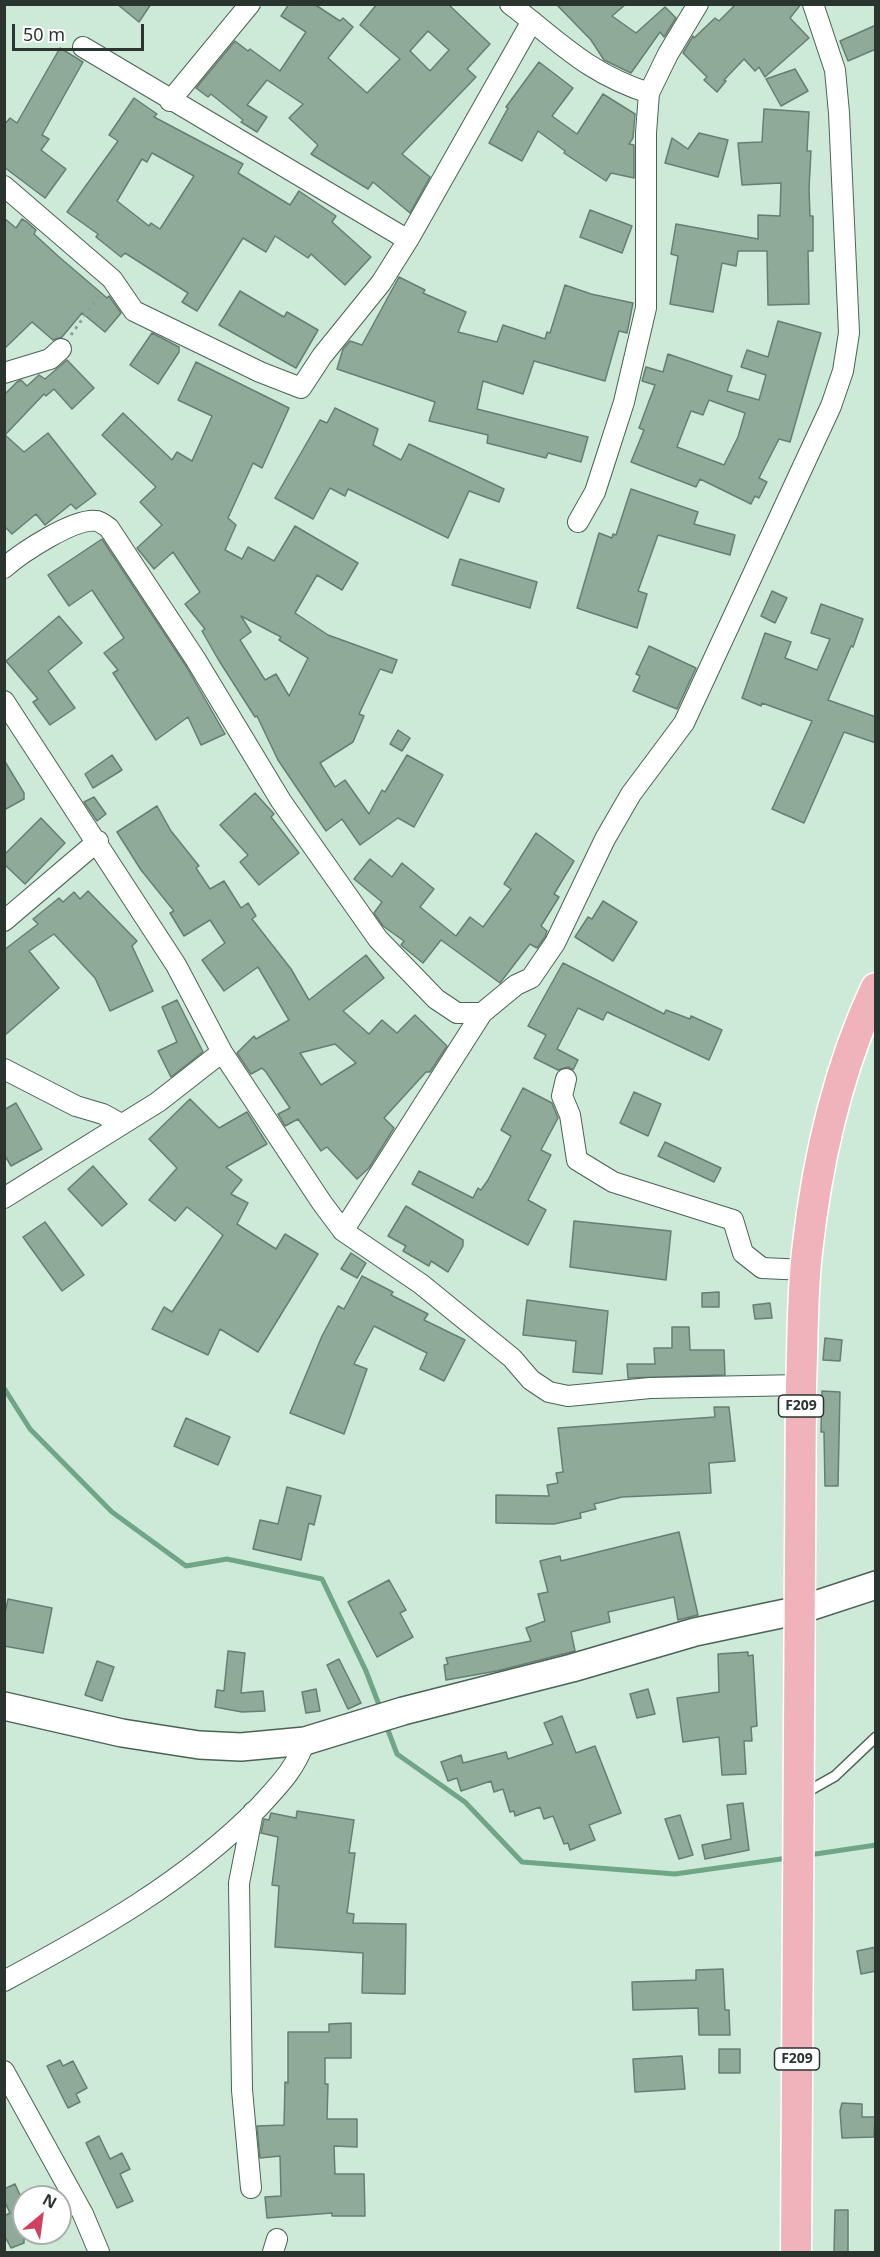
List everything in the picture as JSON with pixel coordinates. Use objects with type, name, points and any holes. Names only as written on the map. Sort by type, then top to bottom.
[{"type":"main road","name":"F209","points":[[796,2253],[801,1384],[806,1270],[828,1124],[842,1071],[876,988]]},
{"type":"main road","points":[[4,1706],[122,1733],[199,1745],[241,1747],[305,1742],[403,1711],[572,1668],[695,1632],[800,1610],[876,1586]]},
{"type":"street","points":[[170,101],[250,4]]},
{"type":"street","points":[[510,4],[577,59],[618,83],[649,93]]},
{"type":"street","points":[[343,1231],[482,1013],[516,985],[531,978],[555,943],[605,839],[631,794],[684,723],[831,406],[843,371],[849,333],[835,70],[813,4]]},
{"type":"street","points":[[578,522],[595,492],[624,402],[646,308],[646,133],[649,93],[693,6]]},
{"type":"street","points":[[4,186],[111,279],[134,311],[250,368],[301,388],[321,356],[381,283],[408,240],[532,21]]},
{"type":"street","points":[[83,47],[170,101],[408,240]]},
{"type":"street","points":[[4,373],[50,359],[61,349]]},
{"type":"street","points":[[4,568],[24,551],[81,523],[97,521],[109,528],[196,660],[281,801],[378,939],[436,999],[457,1013],[482,1013]]},
{"type":"street","points":[[4,701],[98,841],[176,965],[222,1052],[343,1231],[421,1284],[512,1358],[549,1392],[568,1396],[650,1388],[801,1384]]},
{"type":"street","points":[[4,921],[98,841]]},
{"type":"street","points":[[4,1198],[158,1102],[222,1052]]},
{"type":"street","points":[[4,1069],[76,1106],[103,1114],[121,1124]]},
{"type":"street","points":[[566,1079],[562,1096],[570,1115],[577,1160],[613,1182],[733,1220],[743,1253],[762,1268],[806,1270]]},
{"type":"street","points":[[4,1981],[99,1930],[170,1883],[235,1831],[254,1812],[291,1773],[305,1742]]},
{"type":"street","points":[[251,2188],[242,2090],[239,1883],[254,1812]]},
{"type":"street","points":[[4,2071],[83,2214],[99,2253]]},
{"type":"lane","points":[[799,1796],[835,1776],[876,1737]]},
{"type":"path","points":[[61,349],[111,279]]},
{"type":"building","points":[[117,4],[151,4],[139,22]]},
{"type":"building","points":[[289,4],[314,4],[340,21],[343,18],[353,27],[328,58],[367,93],[400,59],[360,25],[377,4],[448,4],[490,44],[467,69],[476,77],[402,154],[430,177],[410,213],[373,182],[368,189],[311,154],[318,145],[289,118],[303,104],[267,80],[247,105],[267,117],[257,132],[241,122],[243,120],[211,94],[208,97],[196,88],[235,41],[280,71],[306,32],[281,16]],"holes":[[[428,31],[449,50],[430,71],[410,51]]]},
{"type":"building","points":[[556,4],[626,4],[612,16],[636,33],[665,7],[676,18],[664,37],[660,32],[631,73],[604,60],[591,40]]},
{"type":"building","points":[[736,4],[801,4],[790,18],[809,38],[765,77],[759,67],[755,71],[744,59],[724,80],[726,81],[717,92],[704,80],[707,77],[683,53],[693,36],[694,38],[715,18],[719,21]]},
{"type":"building","points":[[876,25],[876,49],[848,61],[840,41]]},
{"type":"building","points":[[60,48],[83,62],[42,135],[49,139],[41,150],[66,169],[45,198],[4,167],[4,125],[10,118],[17,123]]},
{"type":"building","points":[[539,62],[573,88],[552,116],[577,134],[603,94],[635,114],[633,138],[629,144],[634,145],[634,178],[611,173],[606,181],[564,153],[565,151],[538,131],[522,161],[489,143],[508,108],[506,107]]},
{"type":"building","points":[[795,69],[808,91],[781,106],[766,79]]},
{"type":"building","points":[[134,98],[157,114],[154,117],[243,164],[238,173],[290,205],[299,191],[336,216],[332,222],[371,257],[345,285],[311,254],[308,258],[275,236],[266,252],[243,238],[197,311],[182,302],[188,293],[125,253],[121,257],[96,237],[98,234],[67,212],[118,141],[109,135]],"holes":[[[152,153],[194,176],[160,229],[151,223],[149,226],[117,201],[142,159],[147,162]]]},
{"type":"building","points":[[764,109],[809,112],[807,151],[811,151],[809,189],[810,216],[813,216],[813,251],[808,251],[809,304],[768,305],[767,251],[738,251],[736,266],[722,263],[713,312],[670,304],[678,256],[671,254],[676,224],[758,239],[758,215],[780,216],[781,183],[742,185],[738,143],[762,142]]},
{"type":"building","points":[[699,133],[728,140],[718,177],[665,163],[672,138],[688,149]]},
{"type":"building","points":[[590,210],[632,226],[622,253],[580,237]]},
{"type":"building","points":[[4,218],[16,228],[22,219],[27,222],[36,230],[34,234],[58,256],[107,298],[109,296],[121,313],[105,332],[82,313],[62,337],[53,340],[32,322],[4,349]]},
{"type":"building","points":[[399,277],[425,290],[423,293],[466,312],[458,332],[497,342],[503,325],[545,339],[547,332],[550,333],[565,285],[591,294],[633,303],[627,333],[619,331],[605,381],[534,361],[523,394],[483,381],[477,409],[588,437],[581,462],[548,453],[546,458],[487,443],[488,435],[429,421],[435,402],[337,369],[343,349],[350,341],[362,345]]},
{"type":"building","points":[[240,291],[284,317],[287,312],[318,330],[296,368],[219,325]]},
{"type":"building","points":[[778,321],[821,333],[790,442],[779,439],[759,478],[767,482],[759,498],[755,496],[751,504],[700,479],[696,487],[631,462],[644,430],[639,428],[655,385],[642,381],[646,367],[663,372],[668,354],[732,376],[727,391],[759,400],[766,375],[741,367],[747,350],[768,357]],"holes":[[[709,400],[745,413],[738,437],[724,465],[677,447],[691,411],[703,415]]]},
{"type":"building","points":[[152,333],[179,347],[179,352],[158,384],[130,365]]},
{"type":"building","points":[[67,360],[94,388],[72,409],[54,389],[46,396],[44,394],[5,435],[24,452],[48,433],[96,494],[76,509],[71,504],[45,525],[36,514],[12,534],[4,526],[4,395],[21,380],[27,386],[39,375],[45,379]]},
{"type":"building","points":[[196,362],[289,408],[262,468],[253,463],[228,518],[236,525],[225,550],[242,559],[248,547],[274,561],[295,526],[358,563],[342,590],[317,575],[295,613],[328,635],[397,660],[392,673],[380,669],[359,714],[364,716],[353,742],[320,763],[335,787],[345,780],[369,814],[382,790],[385,792],[407,755],[443,775],[414,827],[398,818],[360,845],[342,819],[326,831],[278,760],[257,716],[255,717],[202,631],[205,629],[185,604],[200,592],[173,552],[154,569],[137,548],[162,525],[140,502],[156,487],[102,435],[123,413],[172,460],[177,452],[192,461],[212,416],[178,400]],"holes":[[[241,616],[281,637],[279,640],[308,658],[289,696],[276,674],[265,680],[240,640],[251,632]]]},
{"type":"building","points":[[335,408],[378,429],[373,445],[401,460],[409,444],[504,489],[499,502],[469,491],[448,538],[348,489],[345,496],[330,488],[313,519],[275,498],[320,420],[327,423]]},
{"type":"building","points":[[631,489],[698,512],[694,524],[735,535],[730,555],[658,535],[638,591],[647,594],[637,628],[577,608],[599,533],[612,538],[613,534],[616,535]]},
{"type":"building","points":[[102,539],[186,666],[225,734],[201,745],[188,717],[156,740],[113,673],[118,670],[104,653],[124,638],[92,590],[69,606],[48,575]]},
{"type":"building","points":[[460,559],[537,582],[530,608],[452,585]]},
{"type":"building","points":[[772,591],[787,598],[775,623],[761,616]]},
{"type":"building","points":[[821,604],[863,619],[853,647],[851,646],[828,700],[876,717],[876,743],[844,732],[804,823],[772,809],[812,721],[742,698],[765,633],[791,642],[785,658],[817,670],[830,639],[811,633]]},
{"type":"building","points":[[59,616],[82,643],[48,671],[75,708],[50,725],[33,702],[38,699],[6,661]]},
{"type":"building","points":[[649,646],[696,668],[677,709],[633,691],[640,676],[636,674]]},
{"type":"building","points":[[398,730],[410,738],[402,751],[390,744]]},
{"type":"building","points":[[112,755],[122,770],[93,788],[85,774]]},
{"type":"building","points":[[4,760],[24,793],[24,799],[4,810]]},
{"type":"building","points":[[255,793],[274,814],[271,817],[299,853],[259,885],[240,862],[248,855],[220,825]]},
{"type":"building","points":[[94,797],[106,814],[97,821],[84,802]]},
{"type":"building","points":[[157,806],[171,831],[199,866],[196,868],[210,889],[224,881],[241,908],[248,903],[256,916],[252,919],[291,969],[309,1000],[366,955],[384,978],[343,1011],[369,1034],[382,1020],[397,1033],[415,1015],[447,1046],[430,1072],[426,1072],[384,1118],[394,1128],[369,1168],[357,1179],[327,1147],[321,1151],[298,1119],[285,1126],[278,1114],[290,1108],[266,1072],[262,1068],[251,1074],[237,1053],[254,1036],[256,1039],[289,1020],[258,967],[224,991],[202,960],[225,943],[210,920],[184,936],[170,913],[174,911],[141,870],[117,832]],"holes":[[[335,1044],[356,1063],[321,1085],[300,1053]]]},
{"type":"building","points":[[41,818],[65,843],[25,884],[4,864],[4,855]]},
{"type":"building","points":[[536,833],[574,861],[554,894],[559,897],[541,926],[547,931],[545,937],[537,948],[530,944],[500,983],[441,940],[423,963],[401,945],[404,941],[383,926],[374,913],[382,902],[354,879],[370,859],[392,877],[402,863],[434,889],[420,907],[456,936],[470,917],[483,927],[511,889],[504,884]]},
{"type":"building","points":[[88,891],[137,941],[132,946],[153,991],[110,1011],[95,978],[54,934],[29,951],[59,988],[4,1036],[4,950],[38,924],[33,919],[59,898],[63,902],[74,892],[80,899]]},
{"type":"building","points":[[603,901],[637,922],[613,961],[575,937],[588,917],[592,919]]},
{"type":"building","points":[[563,963],[664,1014],[666,1010],[690,1019],[691,1016],[722,1030],[709,1060],[607,1012],[603,1020],[578,1008],[557,1049],[578,1060],[573,1070],[568,1067],[558,1070],[534,1058],[546,1035],[528,1026]]},
{"type":"building","points":[[177,1000],[203,1052],[171,1077],[158,1051],[177,1042],[162,1007]]},
{"type":"building","points":[[523,1088],[552,1103],[558,1118],[541,1150],[551,1155],[528,1200],[546,1210],[528,1245],[412,1184],[419,1171],[473,1198],[478,1188],[481,1190],[488,1180],[511,1136],[501,1130]]},
{"type":"building","points":[[634,1092],[661,1104],[648,1136],[620,1123]]},
{"type":"building","points":[[190,1099],[219,1128],[247,1112],[267,1144],[226,1167],[242,1180],[231,1194],[248,1203],[237,1224],[276,1249],[285,1234],[318,1254],[258,1352],[220,1329],[208,1355],[152,1329],[164,1307],[172,1312],[223,1235],[187,1207],[175,1221],[149,1200],[177,1168],[149,1139]]},
{"type":"building","points":[[16,1103],[42,1149],[11,1166],[4,1154],[4,1110]]},
{"type":"building","points":[[665,1142],[721,1168],[714,1182],[658,1156]]},
{"type":"building","points":[[93,1166],[127,1204],[102,1226],[68,1189]]},
{"type":"building","points":[[406,1206],[463,1240],[463,1246],[448,1272],[431,1261],[429,1266],[403,1251],[406,1246],[388,1236]]},
{"type":"building","points":[[574,1221],[671,1231],[666,1280],[570,1267]]},
{"type":"building","points":[[45,1222],[84,1275],[62,1291],[23,1237]]},
{"type":"building","points":[[351,1253],[366,1263],[357,1278],[341,1269]]},
{"type":"building","points":[[362,1276],[393,1292],[391,1295],[428,1314],[424,1320],[465,1340],[444,1381],[420,1369],[427,1353],[374,1326],[354,1364],[367,1369],[344,1434],[290,1413],[322,1336],[338,1306],[344,1309]]},
{"type":"building","points":[[719,1292],[719,1307],[702,1307],[702,1293]]},
{"type":"building","points":[[527,1300],[608,1311],[602,1374],[573,1372],[576,1341],[523,1335]]},
{"type":"building","points":[[770,1303],[772,1318],[755,1319],[753,1305]]},
{"type":"building","points":[[672,1327],[689,1327],[690,1350],[724,1350],[725,1375],[628,1378],[627,1364],[655,1364],[654,1348],[672,1348]]},
{"type":"building","points":[[825,1338],[842,1340],[840,1361],[823,1360]]},
{"type":"building","points":[[822,1391],[840,1392],[838,1486],[825,1486],[824,1432],[821,1432]]},
{"type":"building","points":[[714,1407],[729,1407],[735,1461],[709,1463],[711,1493],[622,1497],[594,1504],[596,1509],[580,1513],[581,1518],[554,1524],[496,1523],[496,1495],[549,1496],[547,1485],[558,1483],[556,1473],[563,1472],[558,1428],[715,1417]]},
{"type":"building","points":[[186,1418],[230,1437],[218,1465],[174,1446]]},
{"type":"building","points":[[287,1487],[321,1496],[314,1525],[309,1523],[301,1560],[253,1549],[260,1520],[278,1524]]},
{"type":"building","points":[[679,1532],[698,1615],[678,1620],[674,1597],[608,1612],[610,1622],[571,1632],[575,1651],[497,1671],[446,1680],[444,1665],[448,1664],[446,1658],[531,1641],[526,1628],[545,1621],[538,1594],[548,1592],[540,1561],[560,1556],[561,1561]]},
{"type":"building","points":[[389,1580],[406,1610],[400,1613],[413,1637],[377,1657],[348,1602]]},
{"type":"building","points":[[8,1599],[52,1608],[43,1653],[4,1646],[4,1618]]},
{"type":"building","points":[[228,1651],[245,1653],[241,1693],[263,1691],[265,1711],[242,1712],[215,1707],[217,1690],[224,1691]]},
{"type":"building","points":[[748,1652],[748,1656],[753,1655],[757,1726],[751,1727],[752,1741],[744,1741],[746,1774],[722,1775],[719,1737],[683,1742],[677,1698],[719,1692],[718,1654]]},
{"type":"building","points":[[339,1659],[361,1703],[348,1709],[327,1665]]},
{"type":"building","points":[[97,1661],[114,1667],[102,1701],[85,1695]]},
{"type":"building","points":[[316,1689],[320,1711],[306,1713],[302,1692]]},
{"type":"building","points":[[648,1689],[655,1714],[637,1718],[630,1694]]},
{"type":"building","points":[[562,1716],[576,1753],[595,1746],[621,1813],[589,1825],[595,1840],[570,1850],[568,1843],[564,1844],[553,1816],[544,1819],[540,1807],[515,1816],[514,1811],[510,1812],[503,1789],[494,1792],[491,1781],[461,1791],[457,1778],[448,1781],[441,1762],[461,1755],[463,1763],[506,1752],[508,1759],[553,1744],[544,1723]]},
{"type":"building","points":[[743,1803],[749,1850],[705,1859],[702,1845],[731,1839],[727,1805]]},
{"type":"building","points":[[297,1811],[354,1820],[349,1853],[355,1853],[347,1913],[354,1914],[353,1923],[406,1924],[405,1994],[362,1993],[363,1953],[275,1947],[279,1886],[272,1885],[278,1837],[261,1833],[264,1819],[269,1820],[271,1813],[296,1818]]},
{"type":"building","points":[[680,1815],[693,1855],[679,1859],[665,1819]]},
{"type":"building","points":[[876,1947],[876,1971],[861,1974],[857,1951]]},
{"type":"building","points":[[723,1969],[725,2010],[729,2010],[730,2035],[699,2035],[698,2008],[633,2010],[632,1982],[696,1980],[696,1970]]},
{"type":"building","points":[[351,2023],[351,2058],[325,2058],[325,2084],[328,2084],[327,2119],[357,2119],[357,2147],[334,2146],[335,2174],[364,2174],[365,2216],[332,2216],[332,2213],[267,2218],[265,2197],[281,2196],[280,2156],[260,2158],[257,2126],[284,2125],[285,2082],[288,2083],[288,2032],[329,2032],[329,2024]]},
{"type":"building","points":[[719,2049],[740,2049],[740,2073],[719,2073]]},
{"type":"building","points":[[682,2056],[685,2089],[635,2092],[633,2059]]},
{"type":"building","points":[[60,2060],[63,2066],[73,2061],[87,2088],[76,2094],[80,2102],[68,2108],[47,2066]]},
{"type":"building","points":[[842,2103],[862,2104],[862,2117],[875,2117],[874,2137],[842,2138],[840,2111]]},
{"type":"building","points":[[99,2136],[110,2159],[122,2153],[130,2169],[120,2174],[133,2201],[117,2208],[86,2143]]},
{"type":"building","points":[[12,2185],[12,2245],[19,2245],[11,2248],[4,2235],[4,2216],[10,2213],[4,2200],[4,2189]]},
{"type":"building","points":[[835,2210],[848,2210],[848,2253],[834,2253]]},
{"type":"waterway","points":[[4,1388],[30,1429],[112,1512],[186,1566],[227,1559],[322,1579],[366,1671],[381,1710]]},
{"type":"waterway","points":[[386,1725],[397,1754],[465,1802],[522,1862],[675,1874],[788,1858]]},
{"type":"waterway","points":[[809,1855],[876,1845]]}]
